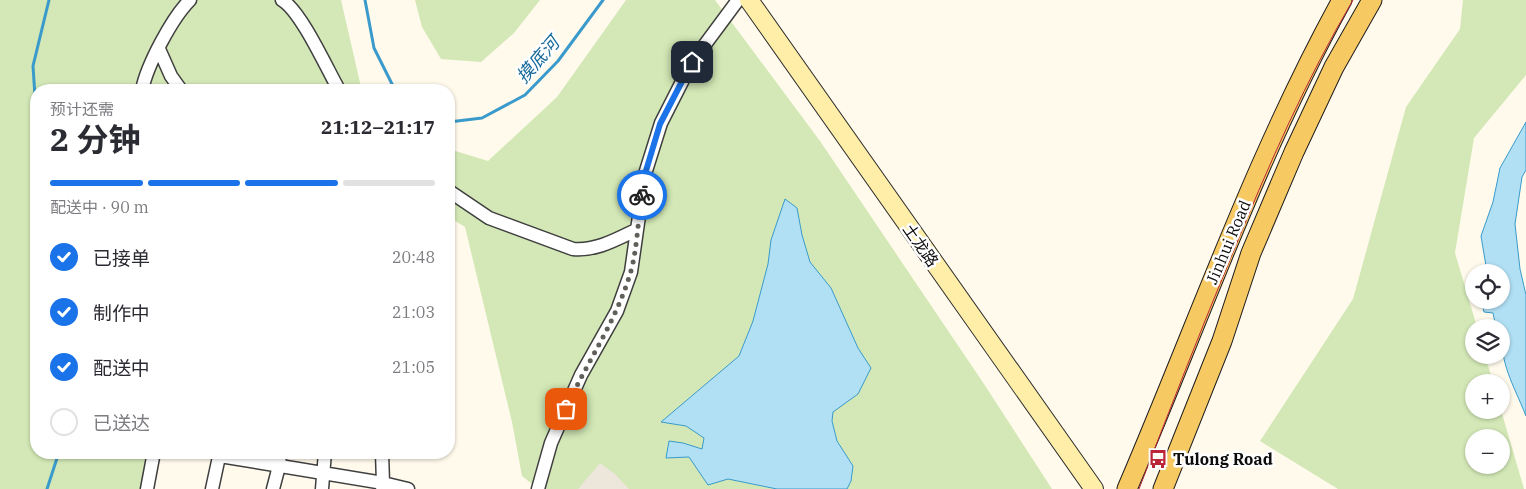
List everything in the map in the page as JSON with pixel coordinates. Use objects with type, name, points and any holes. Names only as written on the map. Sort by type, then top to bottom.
[{"type":"main road","name":"Jinhui Road","points":[[1127,489],[1208,289],[1262,164],[1322,37],[1342,0]]},
{"type":"main road","name":"Jinhui Road","points":[[1163,489],[1222,340],[1251,253],[1294,152],[1334,67],[1372,0]]},
{"type":"street","points":[[144,84],[159,49],[176,19],[190,0]]},
{"type":"street","points":[[282,0],[289,4],[304,27],[336,84]]},
{"type":"street","points":[[538,489],[551,443],[558,426],[581,375],[617,311],[631,272],[645,174],[660,124],[692,62],[738,0]]},
{"type":"street","name":"土龙路","points":[[749,0],[1094,489]]},
{"type":"street","points":[[159,49],[177,84]]},
{"type":"street","points":[[455,195],[489,218],[573,249],[586,250],[602,246],[636,230]]},
{"type":"street","points":[[147,489],[153,459]]},
{"type":"street","points":[[212,489],[219,459]]},
{"type":"street","points":[[245,459],[382,486],[408,489]]},
{"type":"street","points":[[273,489],[280,459]]},
{"type":"street","points":[[322,489],[325,474],[324,459]]},
{"type":"street","points":[[382,459],[382,486]]},
{"type":"green space","points":[[0,0],[341,0],[360,84],[30,84],[30,459],[159,459],[153,489],[0,489]]},
{"type":"green space","points":[[415,0],[540,0],[514,33],[481,62],[441,59],[422,27]]},
{"type":"green space","points":[[626,0],[715,0],[820,141],[984,384],[1052,489],[538,489],[522,476],[512,422],[465,227],[455,221],[455,151],[488,161],[557,97]]},
{"type":"green space","points":[[1463,0],[1526,0],[1526,75],[1474,138],[1455,253],[1465,287],[1465,309],[1472,309],[1475,319],[1465,319],[1465,364],[1488,364],[1491,374],[1465,374],[1465,419],[1504,419],[1507,429],[1465,429],[1465,474],[1510,474],[1510,441],[1524,489],[1338,489],[1260,441],[1353,299],[1406,107],[1460,29]]},
{"type":"shaded area","points":[[600,463],[615,474],[629,489],[578,489]]},
{"type":"water","points":[[1526,122],[1526,170],[1522,177],[1515,224],[1520,269],[1526,295],[1526,416],[1505,364],[1510,364],[1510,319],[1494,319],[1493,313],[1484,312],[1483,309],[1510,309],[1510,264],[1486,264],[1481,236],[1493,202],[1500,168]]},
{"type":"water","points":[[785,199],[797,208],[810,262],[831,288],[858,348],[871,368],[858,394],[833,412],[832,421],[837,441],[853,466],[851,481],[847,489],[777,489],[728,479],[708,485],[689,457],[666,458],[669,441],[702,449],[704,438],[686,426],[661,422],[739,356],[753,321],[768,264],[771,240]]},
{"type":"waterway","name":"摸底河","points":[[34,84],[33,66],[49,0]]},
{"type":"waterway","name":"摸底河","points":[[365,0],[374,48],[392,84]]},
{"type":"waterway","name":"摸底河","points":[[455,121],[482,118],[525,95],[558,61],[603,0]]},
{"type":"waterway","name":"摸底河","points":[[47,489],[57,459]]},
{"type":"tram line","points":[[1139,489],[1261,186],[1304,92],[1353,0]]},
{"type":"way so far","points":[[566,409],[581,375],[617,311],[631,272],[642,195]]},
{"type":"place","name":"Tulong Road","points":[[1158,459]]},
{"type":"route","points":[[642,195],[645,174],[660,124],[692,62]]}]
